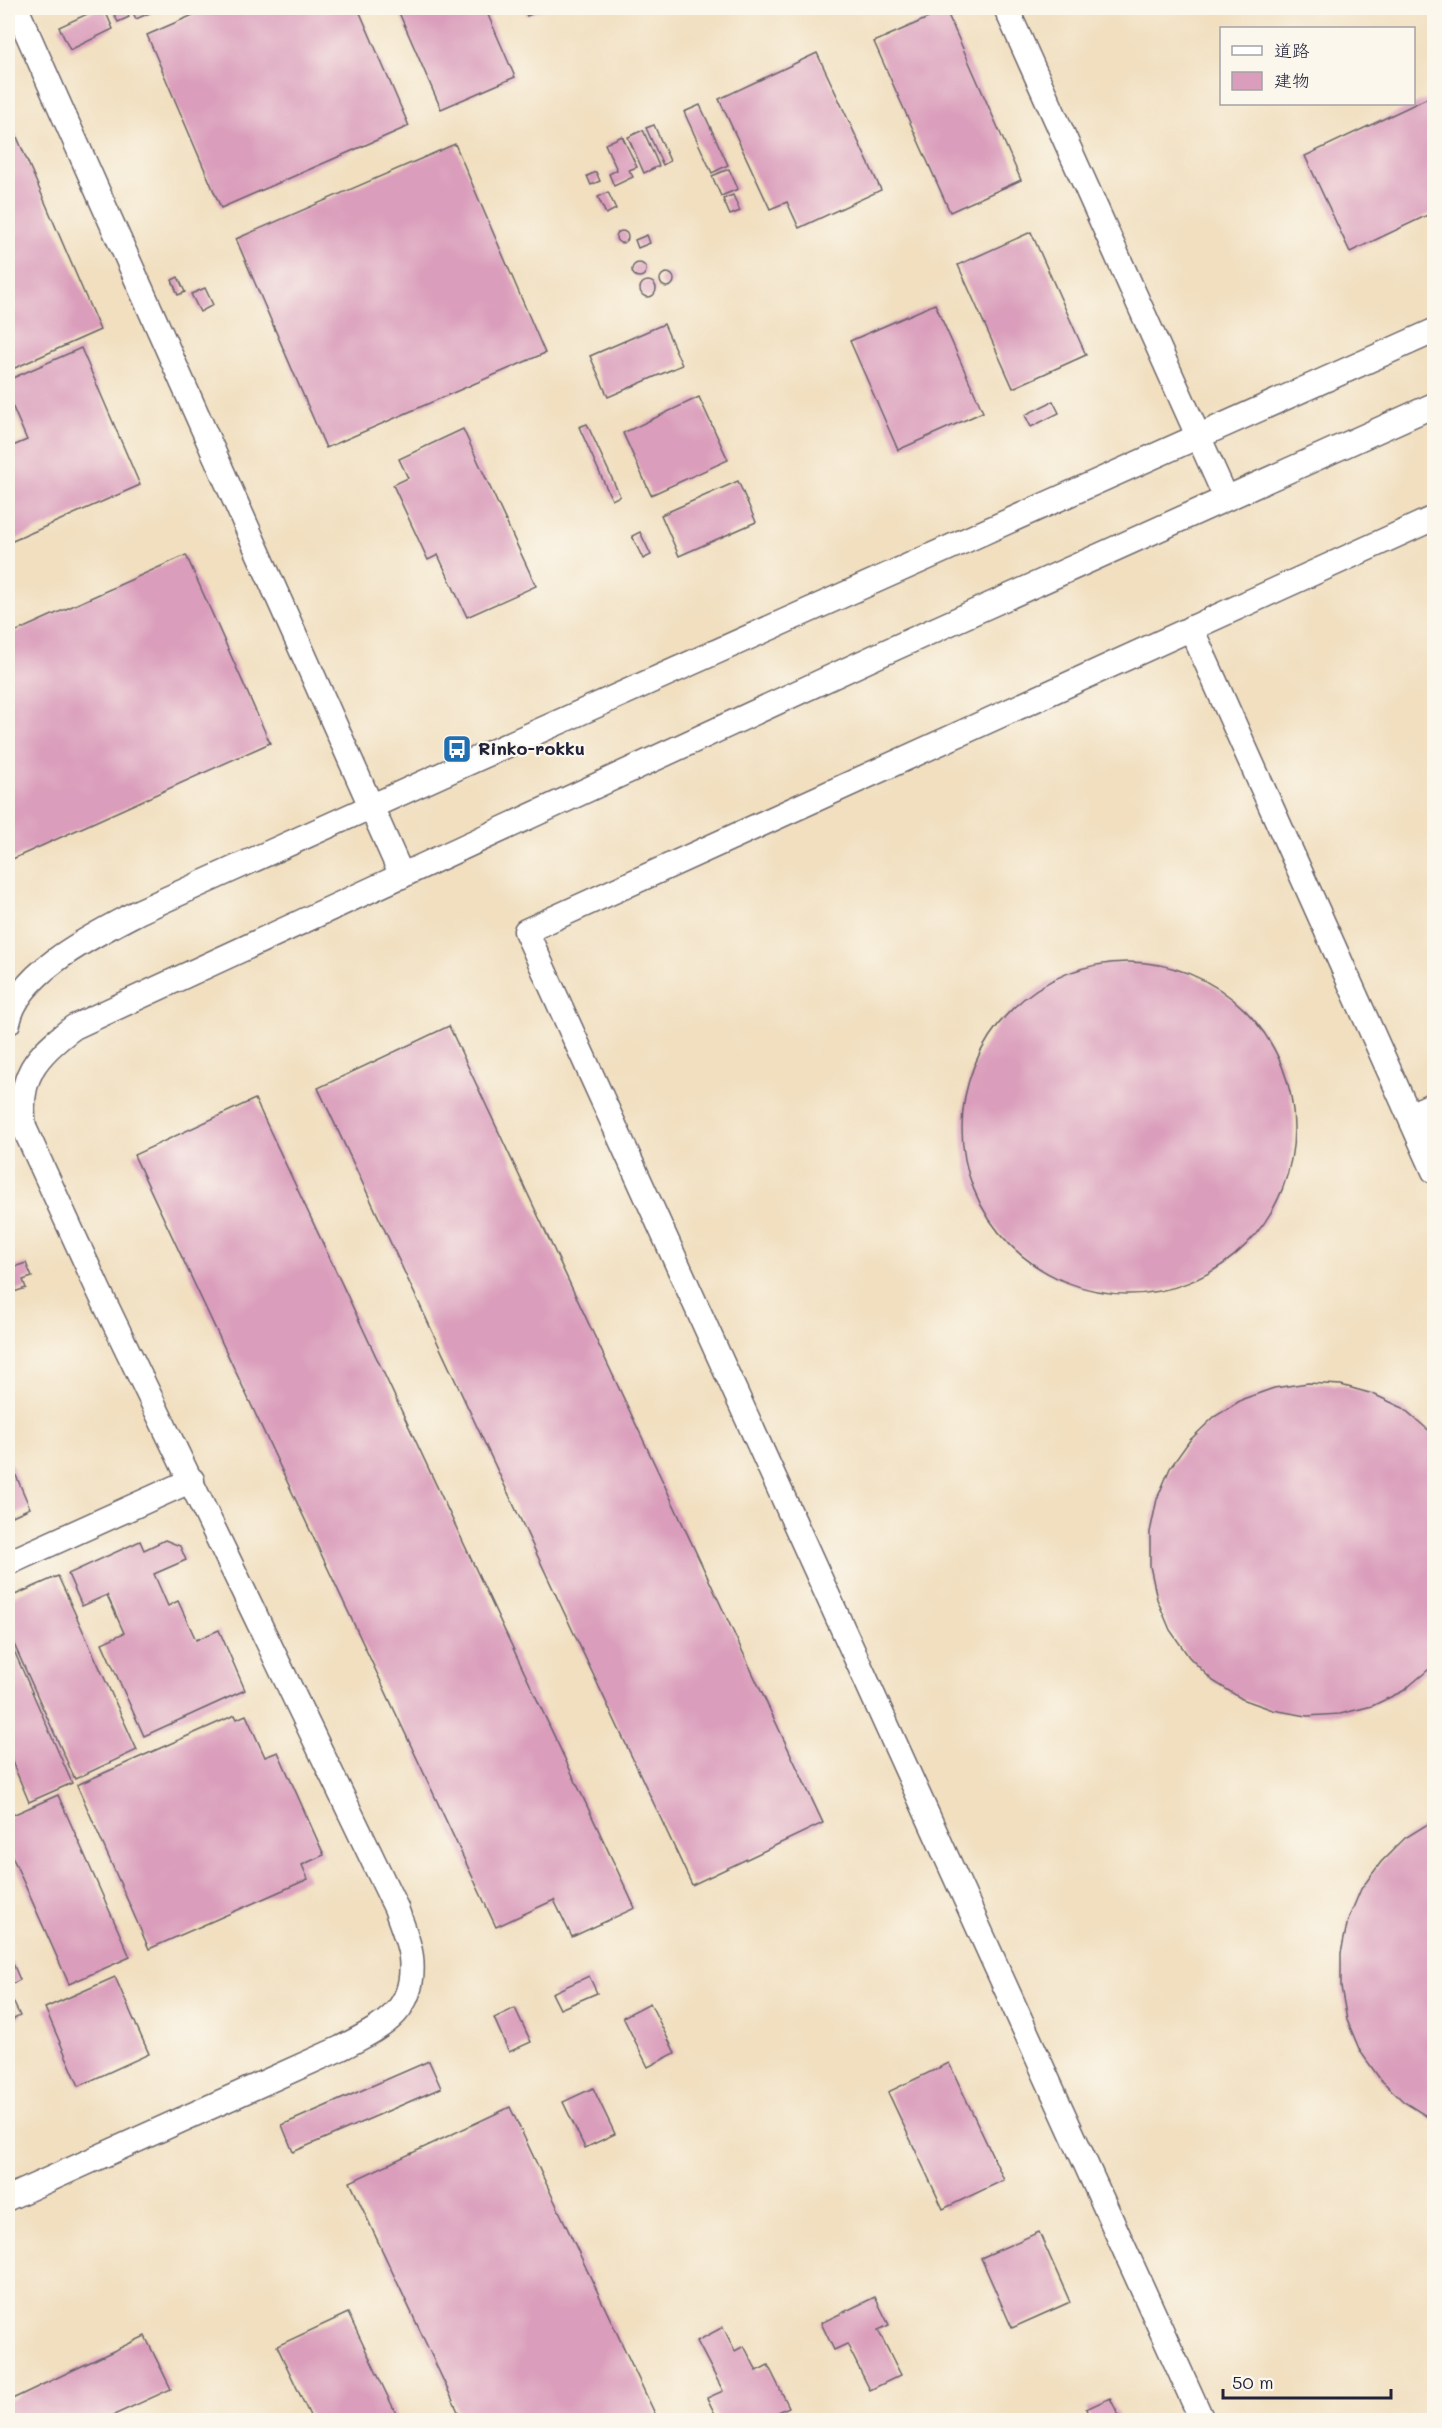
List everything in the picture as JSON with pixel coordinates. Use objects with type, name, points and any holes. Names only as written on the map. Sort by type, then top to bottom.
[{"type":"street","points":[[16,8],[402,876]]},
{"type":"street","points":[[1006,8],[1226,498]]},
{"type":"street","points":[[8,1023],[27,986],[56,959],[94,934],[138,912],[1434,331]]},
{"type":"street","points":[[24,1127],[21,1110],[24,1083],[51,1043],[74,1027],[868,660],[1434,405]]},
{"type":"street","points":[[1202,2421],[526,931],[1434,518]]},
{"type":"street","points":[[1191,628],[1434,1171]]},
{"type":"street","points":[[8,1084],[24,1127],[99,1292],[192,1480],[396,1908],[411,1957],[409,1982],[401,2008],[378,2028],[340,2048],[8,2198]]},
{"type":"street","points":[[1410,1115],[1434,1104]]},
{"type":"street","points":[[8,1563],[192,1480]]},
{"type":"building","points":[[104,8],[113,29],[70,50],[59,27]]},
{"type":"building","points":[[111,8],[125,8],[129,17],[118,22]]},
{"type":"building","points":[[131,8],[161,8],[136,19]]},
{"type":"building","points":[[209,8],[358,8],[409,126],[221,208],[147,35]]},
{"type":"building","points":[[397,8],[485,8],[515,77],[441,109]]},
{"type":"building","points":[[523,8],[545,8],[527,16]]},
{"type":"building","points":[[946,10],[1021,180],[950,212],[874,42]]},
{"type":"building","points":[[817,53],[881,190],[799,228],[787,202],[770,209],[719,99]]},
{"type":"building","points":[[1434,95],[1434,212],[1350,252],[1305,156]]},
{"type":"building","points":[[700,105],[728,165],[712,173],[684,112]]},
{"type":"building","points":[[8,116],[100,330],[8,371]]},
{"type":"building","points":[[654,125],[670,161],[663,165],[646,128]]},
{"type":"building","points":[[643,130],[659,166],[644,173],[628,137]]},
{"type":"building","points":[[622,136],[637,167],[629,170],[633,177],[614,186],[609,174],[617,170],[605,144]]},
{"type":"building","points":[[455,144],[545,353],[326,448],[236,239]]},
{"type":"building","points":[[729,169],[738,189],[721,196],[712,176]]},
{"type":"building","points":[[596,172],[600,181],[591,185],[587,176]]},
{"type":"building","points":[[608,192],[616,209],[606,214],[598,197]]},
{"type":"building","points":[[733,195],[740,211],[730,215],[723,199]]},
{"type":"building","points":[[624,231],[628,237],[624,243],[620,243],[616,235]]},
{"type":"building","points":[[1031,232],[1086,355],[1013,388],[958,265]]},
{"type":"building","points":[[647,235],[650,243],[638,248],[635,240]]},
{"type":"building","points":[[636,263],[642,263],[646,270],[642,277],[636,277],[632,273],[632,267]]},
{"type":"building","points":[[667,273],[672,275],[674,280],[672,285],[667,287],[662,285],[660,280],[662,275]]},
{"type":"building","points":[[178,277],[185,292],[178,295],[172,280]]},
{"type":"building","points":[[648,281],[654,283],[656,289],[654,295],[648,297],[642,295],[640,289],[642,283]]},
{"type":"building","points":[[205,288],[213,305],[200,312],[191,294]]},
{"type":"building","points":[[935,304],[983,412],[898,450],[850,341]]},
{"type":"building","points":[[664,324],[682,365],[608,397],[590,356]]},
{"type":"building","points":[[81,348],[140,485],[8,543],[8,448],[27,440],[8,396],[8,380]]},
{"type":"building","points":[[699,397],[728,460],[651,495],[623,433]]},
{"type":"building","points":[[1053,401],[1059,413],[1031,427],[1025,415]]},
{"type":"building","points":[[587,424],[620,496],[612,500],[579,427]]},
{"type":"building","points":[[463,429],[536,586],[467,617],[438,555],[428,560],[393,485],[408,478],[399,459]]},
{"type":"building","points":[[738,481],[756,522],[679,556],[661,515]]},
{"type":"building","points":[[640,532],[651,555],[643,559],[632,536]]},
{"type":"building","points":[[186,555],[270,743],[8,861],[8,635]]},
{"type":"building","points":[[1128,962],[1160,965],[1191,975],[1220,990],[1245,1011],[1266,1036],[1281,1065],[1291,1096],[1294,1128],[1291,1160],[1281,1191],[1266,1220],[1245,1245],[1220,1266],[1191,1281],[1160,1291],[1128,1294],[1096,1291],[1065,1281],[1036,1266],[1011,1245],[990,1220],[975,1191],[965,1160],[962,1128],[965,1096],[975,1065],[990,1036],[1011,1011],[1036,990],[1065,975],[1096,965]]},
{"type":"building","points":[[449,1026],[823,1823],[692,1885],[318,1088]]},
{"type":"building","points":[[255,1099],[635,1908],[572,1937],[554,1900],[496,1927],[134,1155]]},
{"type":"building","points":[[26,1263],[32,1277],[23,1280],[26,1288],[8,1294],[8,1269]]},
{"type":"building","points":[[1308,1383],[1341,1385],[1373,1394],[1403,1408],[1434,1435],[1434,1665],[1403,1691],[1372,1706],[1340,1714],[1307,1716],[1273,1710],[1242,1699],[1213,1681],[1189,1657],[1170,1630],[1157,1599],[1150,1566],[1150,1532],[1157,1499],[1170,1468],[1190,1440],[1214,1417],[1243,1399],[1274,1388]]},
{"type":"building","points":[[8,1457],[30,1508],[8,1518]]},
{"type":"building","points":[[165,1540],[180,1546],[186,1560],[154,1574],[168,1606],[178,1601],[196,1640],[219,1630],[245,1690],[144,1736],[102,1643],[124,1633],[107,1595],[82,1606],[68,1574],[140,1541],[144,1550]]},
{"type":"building","points":[[58,1576],[137,1750],[75,1779],[8,1631],[8,1598]]},
{"type":"building","points":[[8,1637],[72,1783],[29,1802],[8,1752]]},
{"type":"building","points":[[235,1715],[237,1719],[246,1715],[265,1757],[278,1752],[324,1855],[302,1865],[308,1879],[149,1949],[77,1785]]},
{"type":"building","points":[[58,1795],[130,1957],[69,1984],[8,1847],[8,1817]]},
{"type":"building","points":[[1434,1820],[1434,2121],[1404,2102],[1380,2079],[1360,2051],[1347,2020],[1341,1987],[1341,1953],[1348,1920],[1361,1889],[1381,1862],[1405,1838]]},
{"type":"building","points":[[12,1961],[20,1980],[8,1986],[8,1963]]},
{"type":"building","points":[[589,1976],[597,1993],[560,2009],[552,1993]]},
{"type":"building","points":[[115,1977],[149,2054],[79,2086],[45,2008]]},
{"type":"building","points":[[12,1999],[20,2016],[8,2022],[8,2001]]},
{"type":"building","points":[[650,2003],[675,2053],[648,2067],[623,2017]]},
{"type":"building","points":[[515,2008],[531,2042],[509,2052],[494,2018]]},
{"type":"building","points":[[429,2061],[441,2088],[293,2152],[282,2125]]},
{"type":"building","points":[[949,2063],[1004,2180],[943,2209],[888,2092]]},
{"type":"building","points":[[593,2088],[615,2134],[585,2148],[563,2102]]},
{"type":"building","points":[[510,2107],[658,2420],[462,2420],[350,2182]]},
{"type":"building","points":[[1039,2232],[1070,2302],[1012,2328],[981,2258]]},
{"type":"building","points":[[875,2297],[889,2325],[878,2330],[901,2375],[870,2390],[847,2344],[834,2350],[821,2323]]},
{"type":"building","points":[[348,2313],[399,2420],[312,2420],[277,2346]]},
{"type":"building","points":[[723,2327],[735,2351],[744,2346],[757,2371],[768,2365],[789,2407],[761,2420],[718,2420],[707,2398],[723,2391],[697,2341]]},
{"type":"building","points":[[145,2336],[171,2389],[103,2420],[8,2420],[8,2401]]},
{"type":"building","points":[[1110,2398],[1121,2420],[1091,2420],[1086,2409]]},
{"type":"place","name":"Rinko-rokku","points":[[457,749]]}]
